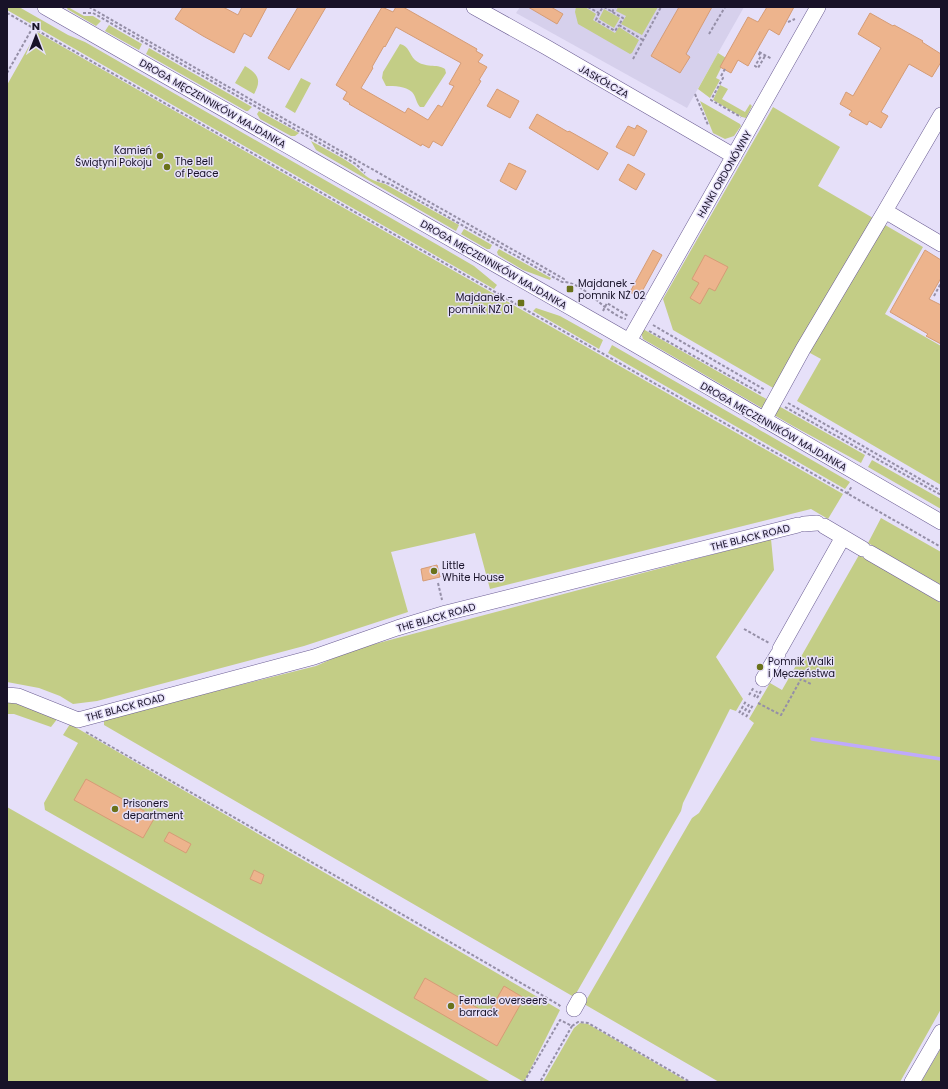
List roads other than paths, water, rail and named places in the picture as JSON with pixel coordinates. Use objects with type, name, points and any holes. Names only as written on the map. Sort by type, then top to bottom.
[{"type":"street","name":"JASKÓŁCZA","points":[[474,7],[734,156]]},
{"type":"street","name":"HANKI ORDONÓWNY","points":[[629,341],[643,324],[734,156],[818,7]]},
{"type":"street","name":"DROGA MĘCZENNIKÓW MAJDANKA","points":[[53,9],[941,522]]},
{"type":"street","points":[[764,420],[803,349],[941,115]]},
{"type":"street","points":[[885,211],[941,244]]},
{"type":"street","name":"THE BLACK ROAD","points":[[7,695],[18,696],[81,725],[314,657],[397,628],[446,613],[811,524],[843,537]]},
{"type":"street","points":[[763,679],[843,537],[941,594]]},
{"type":"street","points":[[912,1082],[941,1032]]},
{"type":"waterway","points":[[812,739],[941,759]]},
{"type":"place","name":"Kamień Świątyni Pokoju","points":[[160,156]]},
{"type":"place","name":"The Bell of Peace","points":[[167,167]]},
{"type":"place","name":"Majdanek - pomnik NŻ 02","points":[[570,289]]},
{"type":"place","name":"Majdanek - pomnik NŻ 01","points":[[521,303]]},
{"type":"place","name":"Little White House","points":[[434,571]]},
{"type":"place","name":"Pomnik Walki i Męczeństwa","points":[[760,667]]},
{"type":"place","name":"Prisoners department","points":[[115,809]]},
{"type":"place","name":"Female overseers barrack","points":[[451,1006]]}]
